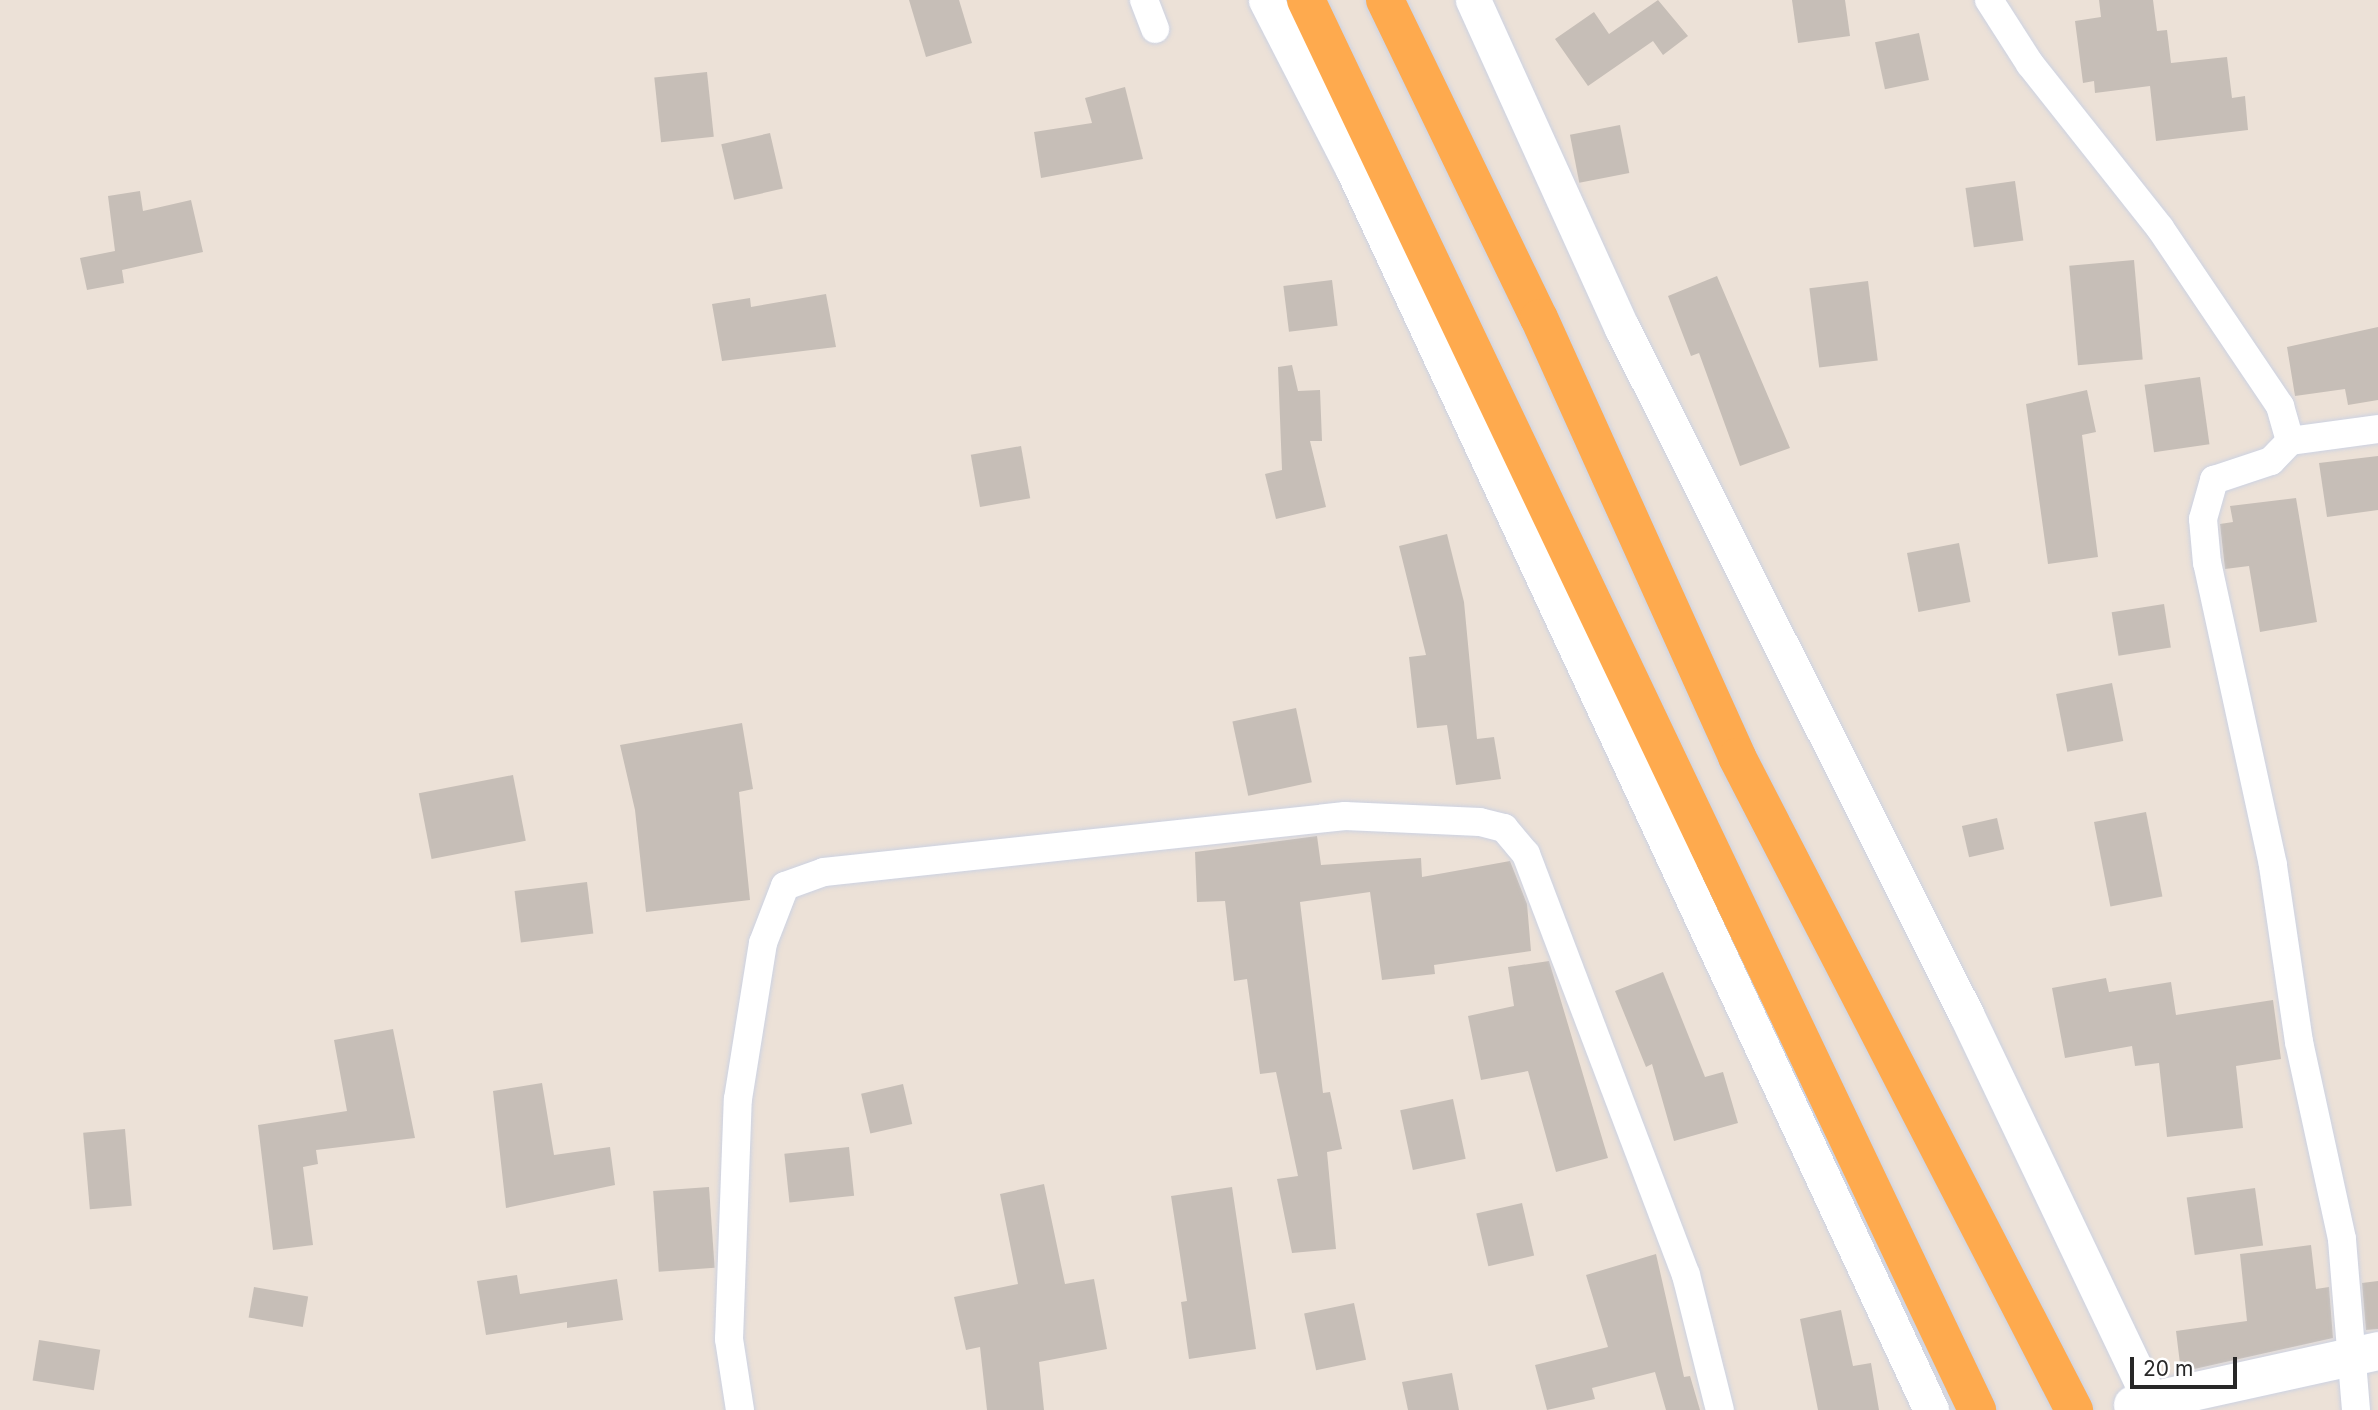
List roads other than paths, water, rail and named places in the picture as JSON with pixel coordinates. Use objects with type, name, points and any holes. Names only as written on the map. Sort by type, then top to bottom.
[{"type":"highway","points":[[1306,0],[1977,1410]]},
{"type":"highway","points":[[1385,0],[1539,318],[1737,757],[2074,1410]]},
{"type":"main road","points":[[2147,1406],[2363,1355]]},
{"type":"street","points":[[1144,0],[1155,29]]},
{"type":"street","points":[[1266,0],[1352,167],[1931,1410]]},
{"type":"street","points":[[1474,0],[1622,328],[1966,1014],[2147,1406]]},
{"type":"street","points":[[1989,0],[2030,64],[2160,228],[2280,407],[2290,441]]},
{"type":"street","points":[[2356,1410],[2363,1355],[2342,1239],[2299,1042],[2273,865],[2207,563],[2203,519],[2214,480],[2271,461],[2290,441],[2378,429]]},
{"type":"street","points":[[740,1410],[729,1339],[738,1099],[763,943],[785,886],[837,870],[1345,816],[1480,822],[1504,828],[1526,854],[1686,1275],[1720,1410]]}]
